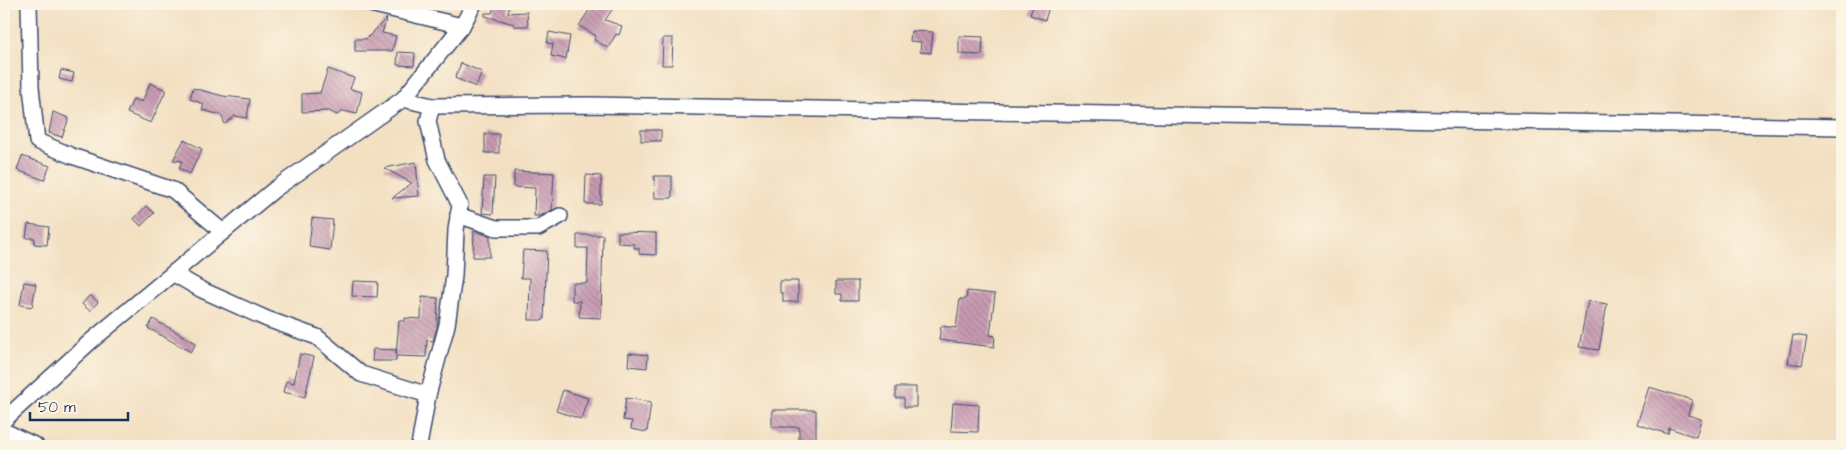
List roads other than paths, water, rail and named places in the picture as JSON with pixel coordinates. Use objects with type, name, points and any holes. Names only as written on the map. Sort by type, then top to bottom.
[{"type":"street","points":[[28,4],[31,87],[37,141],[72,156],[173,190],[223,232]]},
{"type":"street","points":[[370,4],[462,26]]},
{"type":"street","points":[[4,420],[91,341],[275,190],[403,99],[462,26],[474,4]]},
{"type":"street","points":[[403,99],[432,106],[610,106],[1842,127]]},
{"type":"street","points":[[419,446],[428,395],[447,325],[454,276],[460,205],[437,160],[428,121],[432,106]]},
{"type":"street","points":[[458,215],[496,228],[538,228],[560,216]]},
{"type":"street","points":[[174,274],[202,290],[258,315],[317,337],[361,374],[428,395]]},
{"type":"street","points":[[4,431],[36,446]]}]
